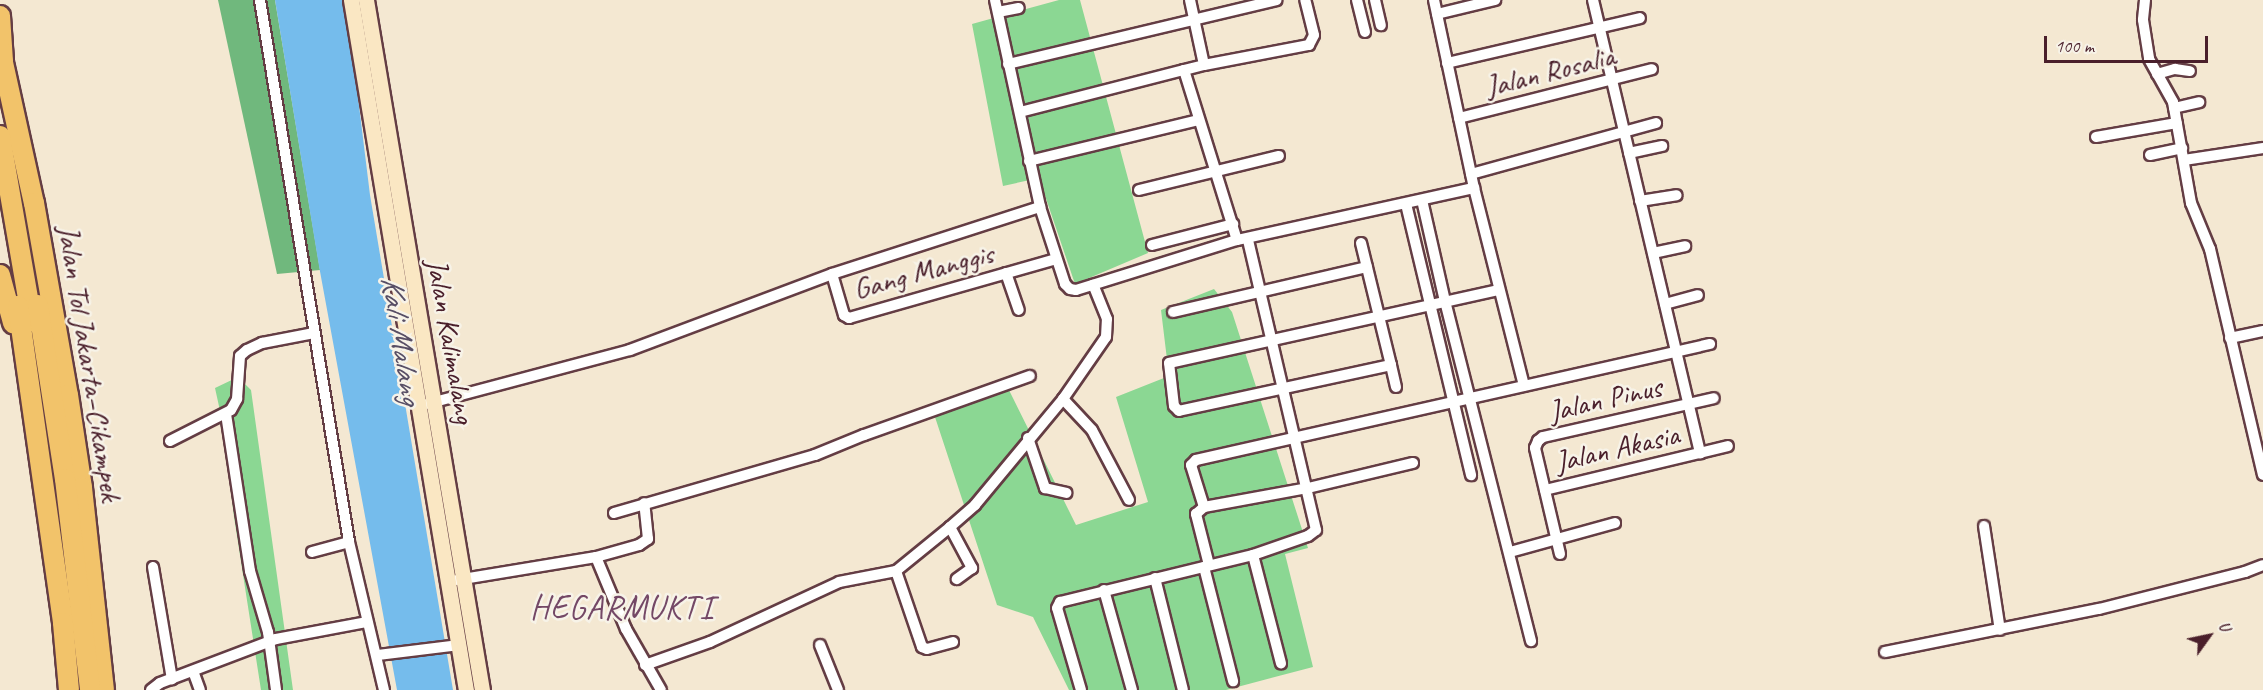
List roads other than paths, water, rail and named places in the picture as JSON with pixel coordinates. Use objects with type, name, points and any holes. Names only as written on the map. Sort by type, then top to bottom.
[{"type":"highway","name":"Jalan Tol Jakarta–Cikampek","points":[[0,16],[2,55],[34,203],[68,395],[82,488],[104,690]]},
{"type":"highway","points":[[0,102],[24,213],[42,328],[65,479],[90,690]]},
{"type":"highway","points":[[0,136],[18,227],[57,483],[80,690]]},
{"type":"highway","name":"Jalan Tol Jakarta–Cikampek","points":[[0,204],[32,392],[69,690]]},
{"type":"highway","points":[[0,275],[32,392]]},
{"type":"main road","name":"Jalan Kalimalang","points":[[351,0],[426,404],[456,581],[482,690]]},
{"type":"main road","name":"Jalan Kalimalang","points":[[366,0],[426,404]]},
{"type":"main road","name":"Jalan Kalimalang","points":[[456,581],[452,646],[466,690]]},
{"type":"street","points":[[260,0],[349,542],[367,622],[383,655],[384,690]]},
{"type":"street","points":[[995,0],[1040,207],[1065,284],[1070,289],[1093,285],[1243,239],[1474,188]]},
{"type":"street","points":[[1190,0],[1204,65]]},
{"type":"street","points":[[1008,64],[1276,0]]},
{"type":"street","points":[[1020,112],[1204,65],[1309,45],[1314,35],[1305,0]]},
{"type":"street","points":[[1357,0],[1365,32]]},
{"type":"street","points":[[1375,0],[1381,25]]},
{"type":"street","points":[[1434,0],[1474,188],[1524,386]]},
{"type":"street","points":[[1437,14],[1495,0]]},
{"type":"street","points":[[1593,0],[1700,454]]},
{"type":"street","points":[[2145,0],[2144,20],[2149,59],[2168,89],[2174,108],[2191,203],[2210,249],[2263,475]]},
{"type":"street","points":[[998,12],[1019,8]]},
{"type":"street","points":[[1447,63],[1640,18]]},
{"type":"street","name":"Jalan Rosalia","points":[[1459,118],[1652,69]]},
{"type":"street","points":[[2157,74],[2175,69],[2190,71]]},
{"type":"street","points":[[1082,690],[1057,606],[1060,602],[1252,555],[1315,533],[1317,527],[1261,293],[1243,239],[1233,224],[1218,171],[1198,120],[1184,70]]},
{"type":"street","points":[[2174,108],[2199,102]]},
{"type":"street","points":[[1029,161],[1198,120]]},
{"type":"street","points":[[1471,174],[1656,123]]},
{"type":"street","points":[[2096,137],[2177,123]]},
{"type":"street","points":[[1629,153],[1662,146]]},
{"type":"street","points":[[2150,154],[2263,148]]},
{"type":"street","points":[[1139,189],[1279,156]]},
{"type":"street","points":[[1640,201],[1677,195]]},
{"type":"street","points":[[1422,200],[1445,301],[1532,641]]},
{"type":"street","points":[[1406,204],[1471,475]]},
{"type":"street","points":[[426,404],[630,350],[832,274],[1040,207]]},
{"type":"street","points":[[1152,245],[1233,224]]},
{"type":"street","points":[[1362,243],[1396,387]]},
{"type":"street","points":[[1653,253],[1685,246]]},
{"type":"street","name":"Gang Manggis","points":[[832,274],[844,315],[849,318],[1056,259]]},
{"type":"street","points":[[1173,312],[1367,267]]},
{"type":"street","points":[[1006,273],[1019,310]]},
{"type":"street","points":[[645,665],[710,642],[839,582],[896,572],[950,527],[975,505],[1028,438],[1063,399],[1106,337],[1107,319],[1093,285]]},
{"type":"street","points":[[1391,365],[1286,390],[1179,411],[1175,408],[1169,365],[1171,362],[1499,290]]},
{"type":"street","points":[[1665,304],[1698,295]]},
{"type":"street","points":[[2230,338],[2263,331]]},
{"type":"street","points":[[170,441],[226,414],[237,399],[240,356],[247,350],[261,343],[314,333]]},
{"type":"street","points":[[1204,507],[1191,465],[1193,460],[1295,439],[1710,344]]},
{"type":"street","points":[[614,513],[804,459],[864,435],[1030,376]]},
{"type":"street","name":"Jalan Pinus","points":[[1545,490],[1536,444],[1543,437],[1714,398]]},
{"type":"street","points":[[1063,399],[1092,430],[1129,500]]},
{"type":"street","points":[[226,414],[250,571],[268,632],[276,690]]},
{"type":"street","points":[[1028,438],[1045,488],[1066,493]]},
{"type":"street","name":"Jalan Akasia","points":[[1545,490],[1728,446]]},
{"type":"street","points":[[1233,681],[1196,514],[1204,507],[1308,488],[1413,463]]},
{"type":"street","points":[[1545,490],[1560,554]]},
{"type":"street","points":[[456,581],[596,557],[639,545],[648,539],[644,503]]},
{"type":"street","points":[[1510,552],[1615,523]]},
{"type":"street","points":[[1984,525],[2000,630]]},
{"type":"street","points":[[950,527],[972,568],[957,579]]},
{"type":"street","points":[[312,552],[349,542]]},
{"type":"street","points":[[1252,555],[1281,663]]},
{"type":"street","points":[[596,557],[611,598],[660,690]]},
{"type":"street","points":[[1885,652],[2000,630],[2150,597],[2263,565]]},
{"type":"street","points":[[153,567],[172,679]]},
{"type":"street","points":[[896,572],[922,647],[927,649],[953,642]]},
{"type":"street","points":[[1155,578],[1183,690]]},
{"type":"street","points":[[1104,590],[1132,690]]},
{"type":"street","points":[[151,690],[172,679],[268,643],[367,622]]},
{"type":"street","points":[[820,645],[838,690]]},
{"type":"street","points":[[383,655],[452,646]]},
{"type":"street","points":[[193,671],[200,690]]},
{"type":"water","points":[[275,0],[346,0],[370,195],[453,690],[397,690],[319,266]]},
{"type":"district","name":"HEGARMUKTI","points":[[622,608]]},
{"type":"water label","name":"Kali Malang","points":[[401,340]]}]
